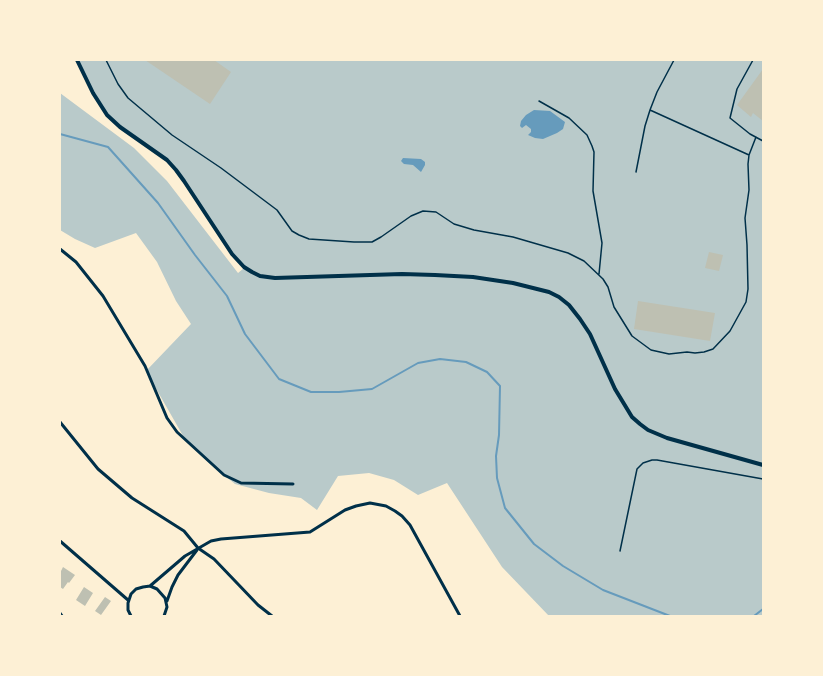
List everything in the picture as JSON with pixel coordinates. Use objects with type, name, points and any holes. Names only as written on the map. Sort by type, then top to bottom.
[{"type":"street","points":[[77,60],[92,93],[107,115],[120,127],[167,160],[184,181],[232,254],[244,267],[252,272],[260,276],[275,278],[402,274],[442,275],[513,283],[549,292],[568,305],[580,319],[590,334],[615,389],[632,417],[640,424],[648,430],[667,438],[763,465]]},
{"type":"street","points":[[60,249],[76,262],[104,296],[145,366],[164,411],[177,432],[224,476],[240,484],[293,484]]},
{"type":"street","points":[[60,422],[98,469],[132,498],[184,531],[198,548],[214,559],[258,605],[272,616]]},
{"type":"street","points":[[150,586],[164,576],[177,562],[211,541],[310,532],[345,510],[370,503],[386,506],[402,516],[410,525],[460,616]]},
{"type":"street","points":[[60,541],[128,600]]},
{"type":"street","points":[[164,616],[166,611],[166,602],[178,575],[198,548]]},
{"type":"street","points":[[129,615],[128,600],[136,589],[143,586],[150,586],[161,592],[166,602]]},
{"type":"lane","points":[[106,60],[118,84],[128,98],[172,135],[221,168],[277,210],[292,231],[299,235],[309,238],[372,242],[412,216],[423,211],[436,212],[454,224],[474,230],[513,238],[568,253],[584,261],[599,274],[608,287],[614,307],[632,336],[651,350],[669,354],[704,352],[713,349],[730,331],[746,302],[748,289],[745,218],[749,190],[748,164],[749,155],[756,137]]},
{"type":"lane","points":[[636,172],[645,126],[650,110],[657,92],[674,60]]},
{"type":"lane","points":[[753,60],[737,89],[730,118],[763,141]]},
{"type":"lane","points":[[539,101],[569,118],[587,135],[592,146],[594,152],[593,191],[602,242],[599,274]]},
{"type":"lane","points":[[650,110],[749,155]]},
{"type":"lane","points":[[620,551],[637,470],[643,463],[657,460],[763,479]]},
{"type":"lane","points":[[60,612],[63,616]]},
{"type":"shaded area","points":[[77,60],[763,60],[763,616],[549,616],[502,567],[447,483],[418,495],[394,480],[369,473],[338,476],[317,510],[301,498],[269,493],[235,484],[186,441],[146,371],[191,324],[176,301],[157,262],[136,233],[95,248],[60,230],[60,93],[134,148],[167,181],[238,273],[244,268],[237,261],[184,181],[167,160],[107,115]]},
{"type":"water","points":[[534,110],[550,111],[565,122],[563,129],[543,139],[528,135],[531,132],[531,129],[526,125],[522,128],[520,126],[521,121],[526,115]]},
{"type":"water","points":[[403,158],[421,159],[425,162],[425,165],[421,172],[413,165],[404,164],[401,161]]},
{"type":"building","points":[[145,60],[214,60],[231,72],[210,104]]},
{"type":"building","points":[[763,69],[763,121],[753,113],[751,117],[737,105]]},
{"type":"building","points":[[709,252],[723,255],[719,271],[705,268]]},
{"type":"building","points":[[638,301],[715,313],[710,341],[634,329]]},
{"type":"building","points":[[63,567],[75,575],[63,589],[60,587],[60,573]]},
{"type":"building","points":[[84,587],[93,593],[85,606],[76,600]]},
{"type":"building","points":[[105,597],[111,601],[101,615],[95,611]]},
{"type":"waterway","points":[[60,134],[108,147],[158,203],[195,255],[227,296],[245,334],[279,379],[311,392],[339,392],[372,389],[418,363],[440,359],[466,362],[487,372],[500,386],[499,435],[496,456],[497,478],[505,508],[534,544],[563,566],[603,590],[670,616]]},
{"type":"waterway","points":[[754,616],[763,609]]}]
